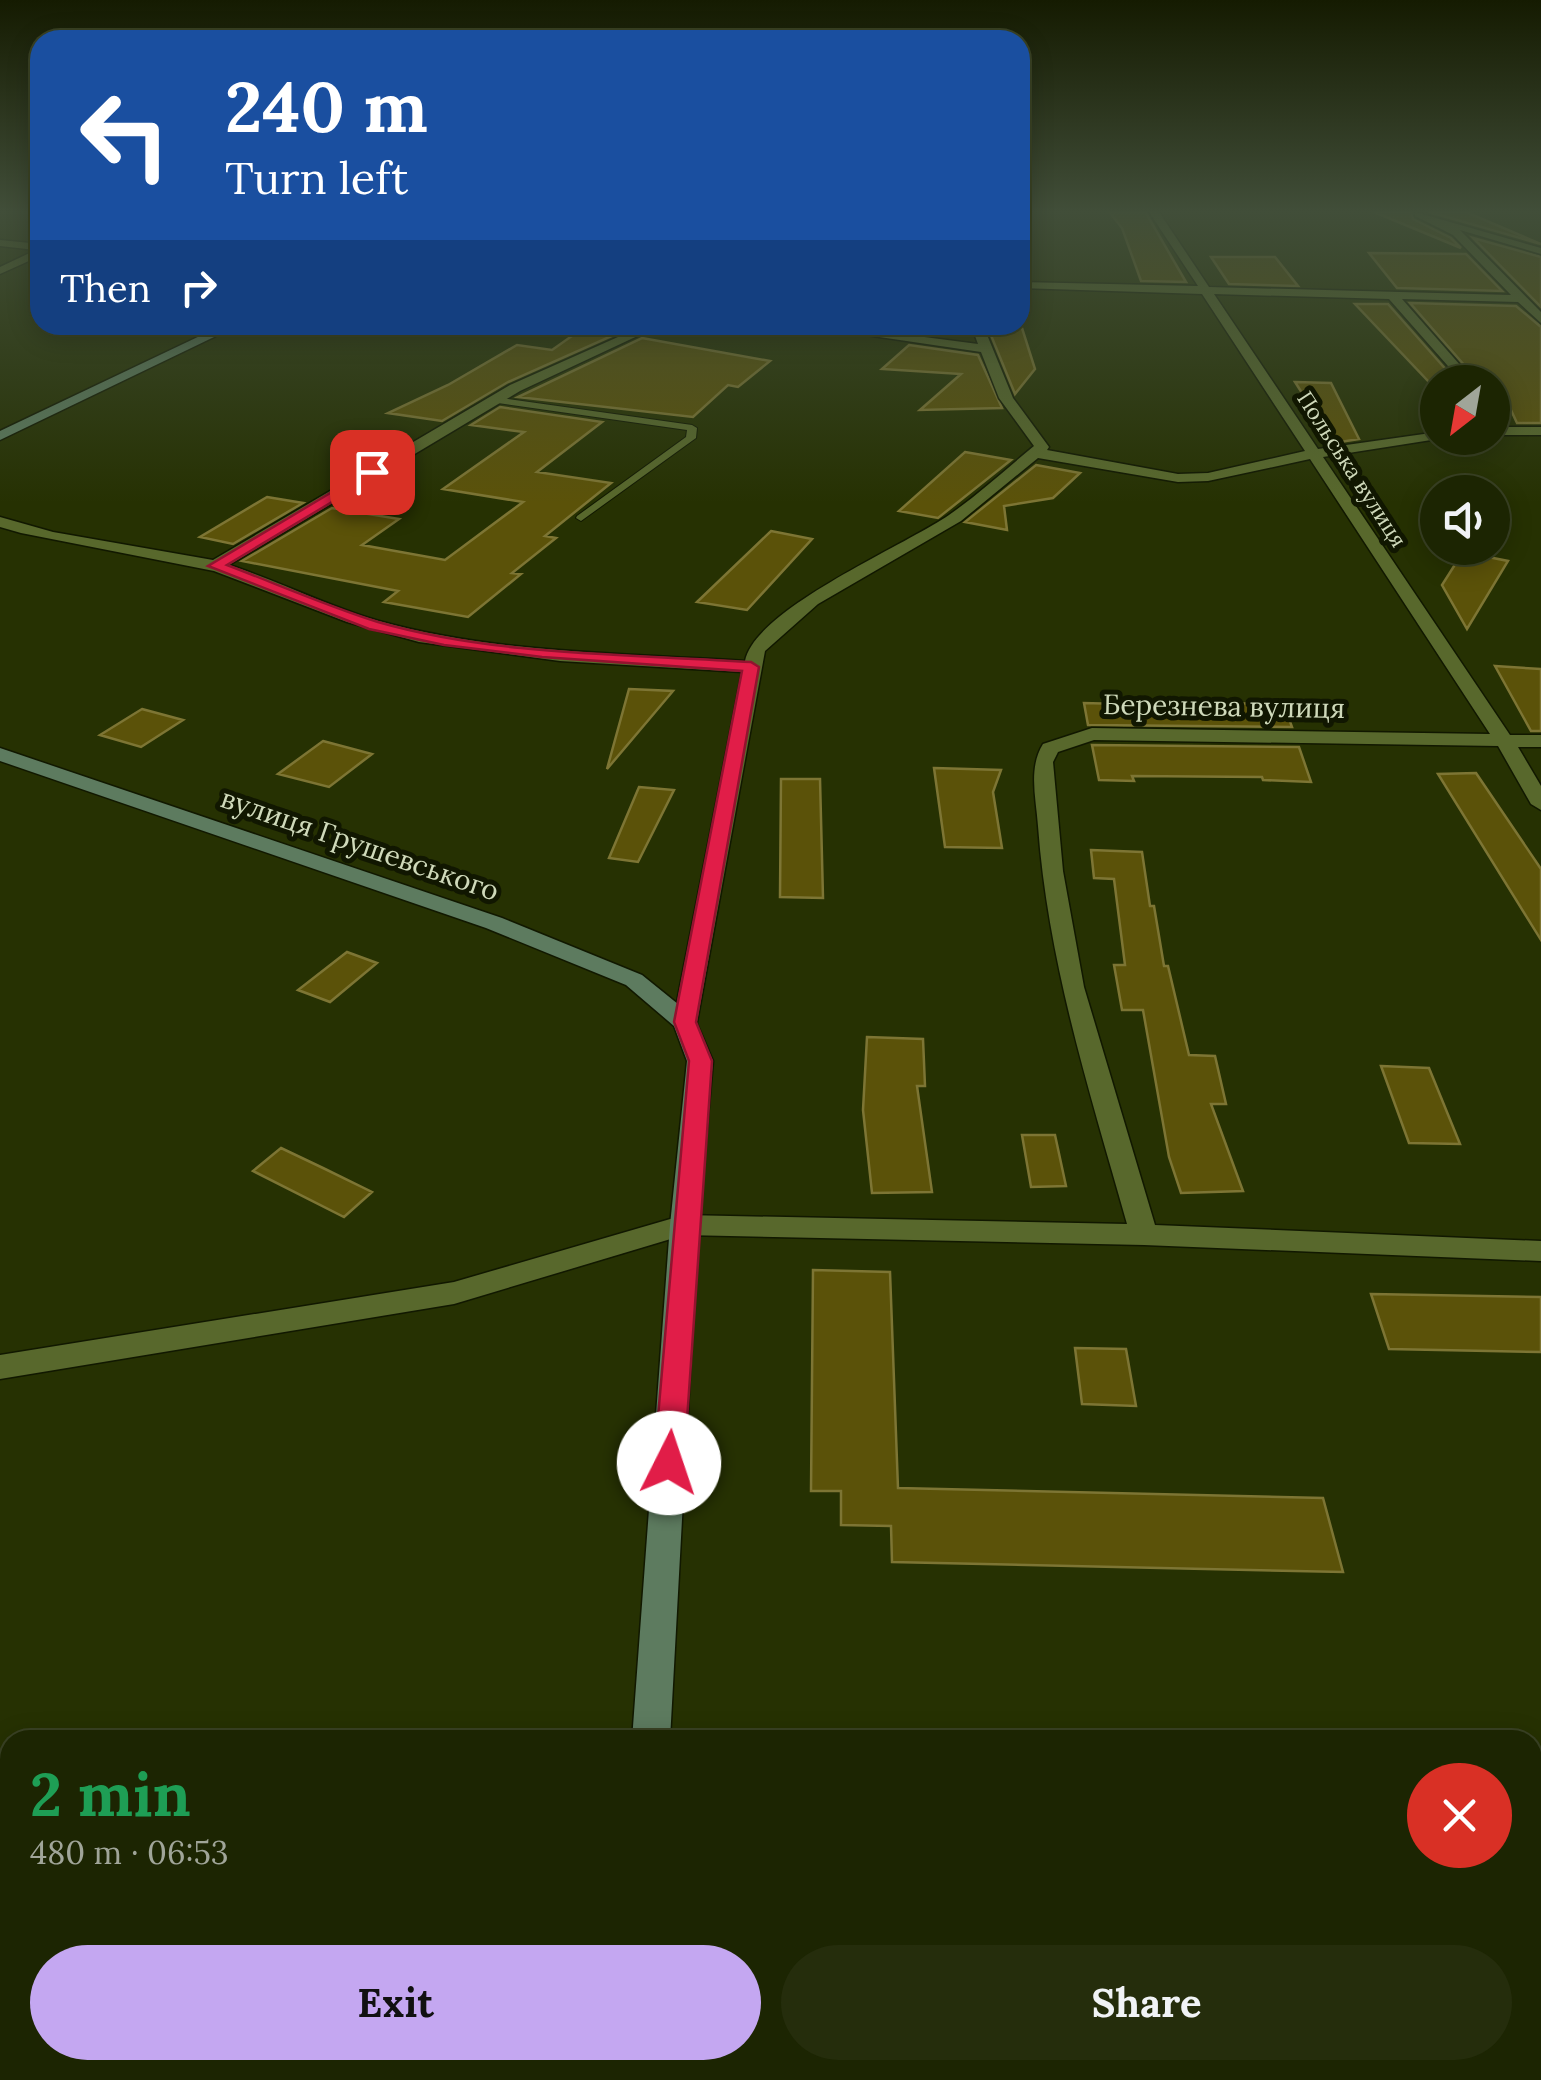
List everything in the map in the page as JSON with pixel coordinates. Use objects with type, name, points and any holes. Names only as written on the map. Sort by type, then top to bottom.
[{"type":"main road","points":[[0,436],[212,335]]},
{"type":"main road","name":"вулиця Грушевського","points":[[0,754],[510,929],[634,980],[685,1022]]},
{"type":"main road","points":[[652,1730],[684,1225],[700,1061],[685,1022]]},
{"type":"street","name":"Польська вулиця","points":[[1221,309],[1311,454],[1504,740],[1541,804]]},
{"type":"street","points":[[1405,309],[1454,365]]},
{"type":"street","points":[[215,566],[494,400],[560,365],[631,335]]},
{"type":"street","points":[[883,335],[986,348]]},
{"type":"street","points":[[685,1022],[756,649],[779,624],[812,600],[956,518],[1042,447],[1006,398],[980,335]]},
{"type":"street","points":[[1511,430],[1541,431]]},
{"type":"street","points":[[1037,453],[1178,478],[1208,477],[1311,454],[1420,439]]},
{"type":"street","points":[[0,522],[32,533],[215,566],[340,614],[444,640],[542,652],[751,667]]},
{"type":"street","name":"Березнева вулиця","points":[[1144,1235],[1072,987],[1052,871],[1043,762],[1050,748],[1092,734],[1541,742]]},
{"type":"street","points":[[0,1367],[454,1293],[684,1225],[1144,1235],[1541,1251]]},
{"type":"lane","points":[[494,400],[692,428],[691,438],[581,518]]},
{"type":"building","points":[[1360,309],[1392,309],[1442,365],[1420,365],[1420,373]]},
{"type":"building","points":[[1415,309],[1520,309],[1541,327],[1541,423],[1517,423],[1510,408],[1510,365],[1464,365]]},
{"type":"building","points":[[573,335],[614,335],[508,382],[442,421],[388,413],[448,385],[517,345],[552,350]]},
{"type":"building","points":[[991,335],[1024,335],[1035,369],[1015,394]]},
{"type":"building","points":[[642,338],[770,361],[738,387],[728,385],[693,417],[518,397]]},
{"type":"building","points":[[909,345],[978,355],[1002,408],[920,410],[961,374],[882,369]]},
{"type":"building","points":[[1295,382],[1331,383],[1359,439],[1334,443]]},
{"type":"building","points":[[500,407],[602,422],[537,472],[611,483],[545,536],[556,538],[512,573],[521,574],[468,617],[384,602],[398,591],[242,561],[332,508],[399,519],[362,545],[445,560],[523,502],[443,489],[524,432],[471,425]]},
{"type":"building","points":[[965,452],[1011,460],[938,518],[899,511]]},
{"type":"building","points":[[1036,465],[1080,473],[1053,498],[1004,506],[1007,530],[965,522]]},
{"type":"building","points":[[267,497],[303,503],[233,544],[200,537]]},
{"type":"building","points":[[771,531],[812,539],[747,610],[697,602]]},
{"type":"building","points":[[1455,565],[1506,565],[1467,629],[1442,585]]},
{"type":"building","points":[[1495,666],[1541,669],[1541,731],[1531,731]]},
{"type":"building","points":[[629,689],[673,691],[607,769]]},
{"type":"building","points":[[1160,700],[1284,705],[1292,727],[1088,725],[1084,703],[1161,705]]},
{"type":"building","points":[[142,709],[183,720],[141,747],[100,735]]},
{"type":"building","points":[[323,741],[372,754],[329,787],[278,774]]},
{"type":"building","points":[[1092,745],[1299,747],[1311,782],[1262,777],[1132,776],[1134,781],[1099,780]]},
{"type":"building","points":[[934,768],[1001,770],[993,792],[1002,848],[945,847]]},
{"type":"building","points":[[1476,773],[1541,869],[1541,940],[1438,774]]},
{"type":"building","points":[[781,779],[820,779],[823,898],[780,897]]},
{"type":"building","points":[[639,787],[674,790],[638,862],[609,858]]},
{"type":"building","points":[[1091,850],[1142,852],[1150,906],[1154,906],[1164,966],[1168,966],[1189,1055],[1215,1056],[1226,1104],[1211,1104],[1243,1191],[1181,1193],[1169,1157],[1143,1010],[1122,1010],[1114,965],[1125,965],[1114,879],[1094,878]]},
{"type":"building","points":[[347,952],[377,963],[330,1002],[298,990]]},
{"type":"building","points":[[867,1037],[923,1039],[925,1086],[917,1086],[932,1192],[872,1193],[863,1110]]},
{"type":"building","points":[[1381,1066],[1429,1068],[1460,1144],[1409,1143]]},
{"type":"building","points":[[1022,1135],[1055,1135],[1066,1186],[1031,1187]]},
{"type":"building","points":[[281,1148],[372,1192],[344,1217],[253,1171]]},
{"type":"building","points":[[813,1270],[890,1272],[898,1488],[1323,1498],[1343,1572],[892,1562],[891,1526],[841,1525],[841,1491],[811,1491]]},
{"type":"building","points":[[1371,1294],[1541,1297],[1541,1352],[1389,1349]]},
{"type":"building","points":[[1075,1348],[1126,1349],[1136,1406],[1082,1404]]},
{"type":"route","points":[[372,472],[215,566],[374,626],[444,640],[542,652],[751,667],[685,1022],[700,1061],[684,1225],[669,1463]]}]
